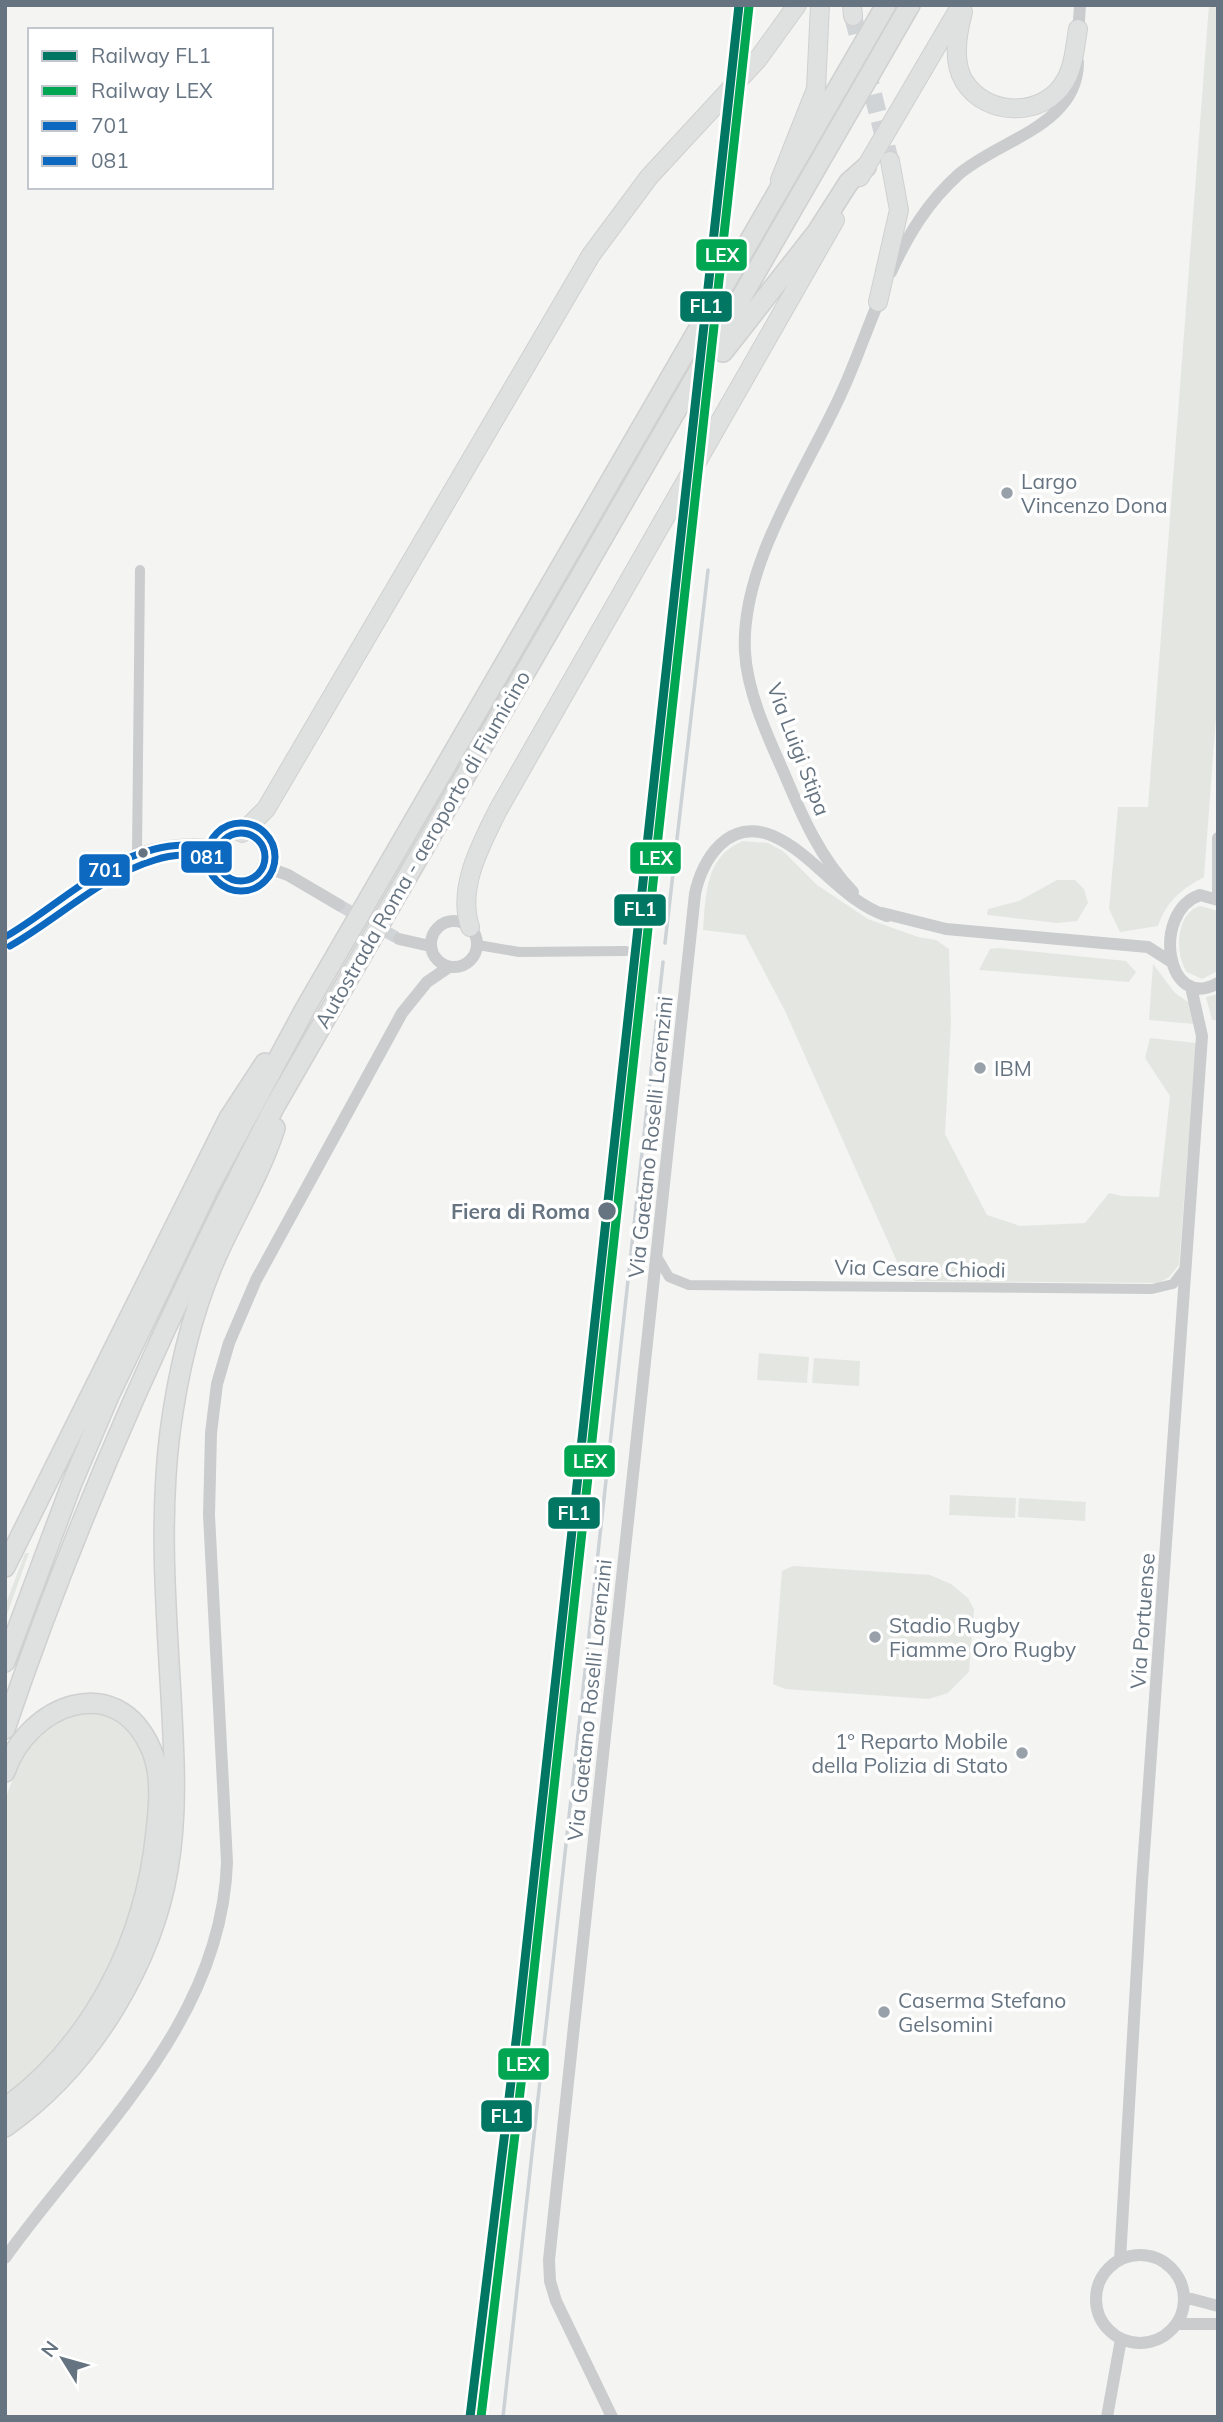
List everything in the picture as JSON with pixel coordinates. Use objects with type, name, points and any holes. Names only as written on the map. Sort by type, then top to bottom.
[{"type":"highway","points":[[242,833],[266,809],[595,249],[649,177],[758,59],[797,5]]},
{"type":"highway","points":[[777,194],[786,159],[816,89],[820,5]]},
{"type":"highway","name":"Autostrada Roma - aeroporto di Fiumicino","points":[[5,1662],[72,1483],[118,1376],[208,1189],[305,1009],[886,5]]},
{"type":"highway","name":"Autostrada Roma - aeroporto di Fiumicino","points":[[5,1729],[57,1579],[131,1401],[226,1201],[275,1106],[910,5]]},
{"type":"highway","points":[[963,5],[957,47],[961,74],[980,98],[1001,107],[1032,107],[1057,91],[1072,65],[1078,29]]},
{"type":"highway","points":[[470,927],[465,910],[467,887],[509,788],[866,167],[963,5]]},
{"type":"highway","points":[[878,302],[899,210],[890,161]]},
{"type":"highway","points":[[634,483],[695,400],[741,326],[817,232],[849,183],[866,167]]},
{"type":"highway","points":[[5,1567],[229,1118],[249,1084],[305,1009]]},
{"type":"highway","points":[[5,2108],[47,2072],[86,2026],[136,1948],[163,1893],[173,1825],[174,1745],[164,1550],[167,1466],[174,1405],[187,1345],[205,1286],[270,1144],[276,1117],[275,1106]]},
{"type":"highway","points":[[5,1772],[38,1723],[52,1712],[72,1704],[93,1703],[111,1709],[141,1732],[156,1766],[157,1821],[136,1948],[121,1997],[82,2055],[51,2089],[5,2127]]},
{"type":"street","points":[[1078,29],[1080,5]]},
{"type":"street","name":"Via Luigi Stipa","points":[[1078,29],[1077,74],[1064,104],[1041,124],[979,159],[941,191],[912,230],[878,302],[841,394],[765,555],[748,605],[745,643],[747,665],[772,743],[811,834],[841,879],[861,898],[887,916],[946,929],[1148,947],[1170,961]]},
{"type":"street","points":[[137,853],[140,570]]},
{"type":"street","name":"Via Gaetano Roselli Lorenzini","points":[[612,2417],[556,2301],[550,2281],[549,2260],[695,894],[709,854],[724,840],[736,835],[759,832],[770,835],[791,848],[855,901],[887,916]]},
{"type":"street","points":[[242,833],[261,844],[265,851],[263,866],[253,877],[231,878],[220,868],[220,846],[229,836],[242,833]]},
{"type":"street","points":[[1218,838],[1218,898],[1200,895],[1179,909],[1172,925],[1170,961],[1177,976],[1191,987],[1206,988],[1218,983]]},
{"type":"street","points":[[5,937],[34,920],[102,870],[137,853],[183,844],[220,846]]},
{"type":"street","points":[[263,866],[288,875],[339,905]]},
{"type":"street","points":[[5,2258],[161,2055],[188,2011],[205,1973],[219,1923],[226,1862],[209,1506],[211,1433],[218,1379],[229,1343],[256,1280],[402,1013],[427,982],[449,967],[465,965],[476,953],[478,945],[470,927],[464,922],[448,921],[435,930],[430,946],[436,960],[449,967]]},
{"type":"street","points":[[400,939],[430,946]]},
{"type":"street","points":[[478,945],[519,951],[626,951]]},
{"type":"street","name":"Via Portuense","points":[[1120,2260],[1142,1881],[1188,1265],[1202,1037],[1191,987]]},
{"type":"street","name":"Via Cesare Chiodi","points":[[656,1255],[669,1277],[689,1285],[1157,1289],[1175,1282],[1188,1265]]},
{"type":"street","points":[[1148,2256],[1162,2261],[1173,2270],[1184,2297],[1176,2324],[1157,2340],[1133,2343],[1121,2339],[1101,2320],[1096,2300],[1100,2280],[1120,2260],[1148,2256]]},
{"type":"street","points":[[1184,2297],[1218,2305]]},
{"type":"street","points":[[1176,2324],[1218,2323]]},
{"type":"street","points":[[1107,2417],[1121,2339]]},
{"type":"shaded area","points":[[1209,5],[1218,5],[1218,690],[1204,877],[1175,897],[1158,926],[1120,932],[1109,909],[1118,807],[1148,807]]},
{"type":"shaded area","points":[[743,841],[768,843],[783,851],[817,885],[868,919],[918,937],[936,940],[949,949],[951,1023],[945,1134],[987,1215],[1020,1226],[1085,1223],[1109,1193],[1159,1197],[1170,1096],[1145,1058],[1150,1038],[1196,1043],[1179,1265],[1169,1277],[1159,1283],[916,1281],[903,1275],[785,1011],[745,935],[703,930],[707,890],[714,867],[721,856]]},
{"type":"shaded area","points":[[1057,880],[1075,880],[1084,889],[1088,903],[1077,921],[1057,923],[987,915],[988,909],[1019,901]]},
{"type":"shaded area","points":[[1200,906],[1218,911],[1218,971],[1202,979],[1187,972],[1179,945],[1186,917]]},
{"type":"shaded area","points":[[990,949],[1126,961],[1136,972],[1129,982],[979,970]]},
{"type":"shaded area","points":[[1153,964],[1175,993],[1191,1004],[1194,1024],[1149,1020]]},
{"type":"shaded area","points":[[1218,994],[1218,1020],[1212,1020],[1206,997]]},
{"type":"shaded area","points":[[759,1353],[809,1357],[807,1383],[757,1380]]},
{"type":"shaded area","points":[[814,1358],[860,1361],[859,1386],[812,1383]]},
{"type":"shaded area","points":[[950,1495],[1016,1498],[1015,1518],[949,1515]]},
{"type":"shaded area","points":[[1019,1498],[1086,1502],[1085,1521],[1018,1517]]},
{"type":"shaded area","points":[[25,1553],[29,1553],[5,1620],[5,1606]]},
{"type":"shaded area","name":"Stadio Rugby Fiamme Oro Rugby","points":[[793,1566],[930,1575],[951,1584],[968,1598],[974,1609],[969,1672],[948,1693],[929,1699],[785,1689],[773,1684],[782,1571]]},
{"type":"shaded area","points":[[99,1711],[130,1730],[143,1751],[150,1773],[153,1822],[132,1921],[78,2028],[5,2102],[5,1800],[25,1753],[41,1732],[64,1715]]},
{"type":"waterway","points":[[665,943],[708,570]]},
{"type":"waterway","points":[[503,2417],[663,962]]},
{"type":"tunnel","points":[[853,16],[890,161]]},
{"type":"tunnel","points":[[339,905],[399,939]]},
{"type":"rail line","name":"FL1","points":[[470,2417],[517,2033],[739,5]]},
{"type":"rail line","name":"LEX","points":[[481,2417],[527,2034],[749,6]]},
{"type":"transit line","name":"081","points":[[241,823],[254,825],[265,833],[273,844],[275,857],[273,870],[265,881],[254,889],[241,891],[228,889],[217,881],[209,870],[207,857],[209,844],[217,833],[228,825],[241,823]]},
{"type":"transit line","name":"701","points":[[241,833],[258,840],[265,857],[258,874],[241,881],[224,874],[217,857],[224,840],[241,833]]},
{"type":"transit line","name":"701","points":[[5,937],[77,887],[134,855],[171,846],[220,846]]},
{"type":"transit line","name":"081","points":[[10,946],[98,887],[135,867],[171,856],[219,856]]},
{"type":"place","name":"Largo Vincenzo Dona","points":[[1007,493]]},
{"type":"place","name":"IBM","points":[[980,1068]]},
{"type":"place","name":"Fiera di Roma","points":[[607,1211]]},
{"type":"place","name":"Stadio Rugby Fiamme Oro Rugby","points":[[875,1637]]},
{"type":"place","name":"1º Reparto Mobile della Polizia di Stato","points":[[1022,1753]]},
{"type":"place","name":"Caserma Stefano Gelsomini","points":[[884,2012]]}]
